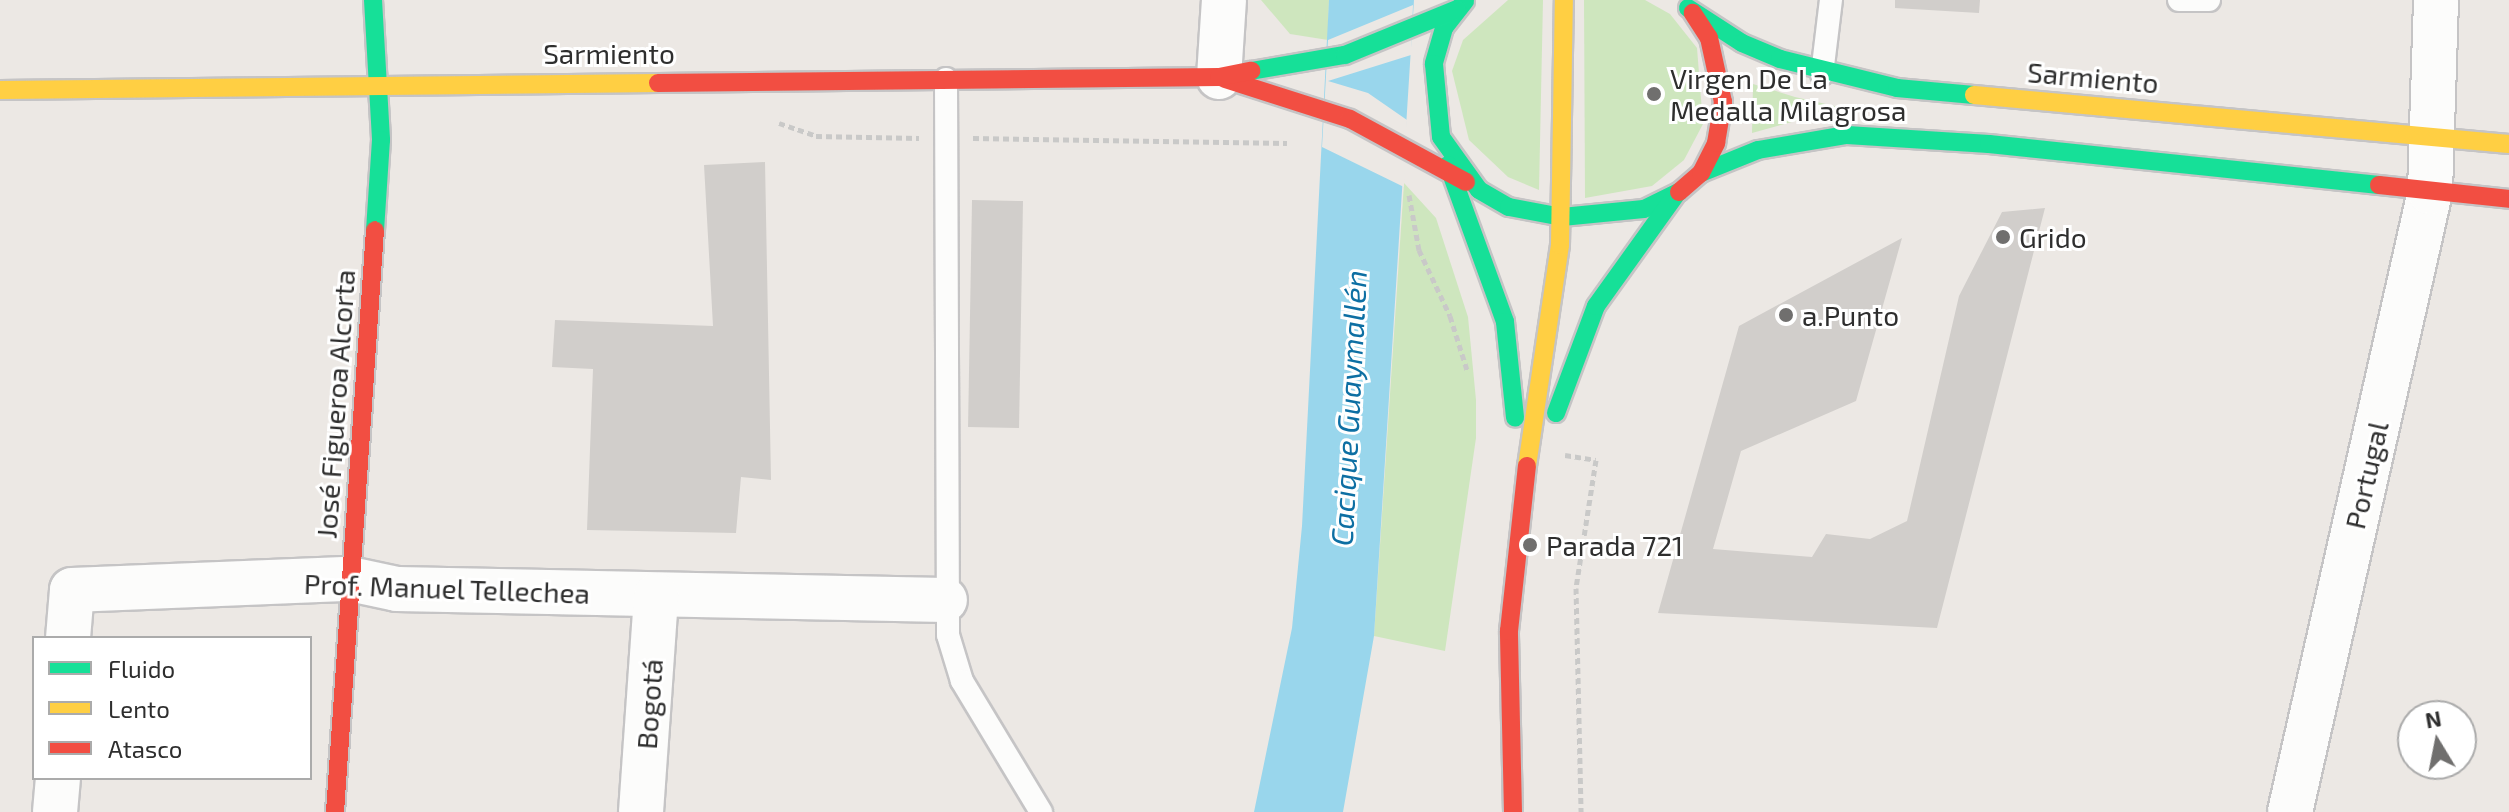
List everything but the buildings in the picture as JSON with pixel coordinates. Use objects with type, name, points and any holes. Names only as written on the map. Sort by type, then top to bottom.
[{"type":"main road","name":"José Figueroa Alcorta","points":[[335,812],[381,140],[373,0]]},
{"type":"main road","points":[[1513,812],[1508,646],[1526,470],[1562,217],[1564,0]]},
{"type":"main road","name":"Sarmiento","points":[[0,90],[379,83],[1219,77],[1327,59],[1412,30],[1462,4]]},
{"type":"main road","points":[[1462,4],[1444,28],[1434,64],[1441,137],[1462,206],[1505,322],[1516,445],[1526,470]]},
{"type":"main road","name":"Sarmiento","points":[[1684,4],[1742,43],[1822,74],[1897,88],[2509,144]]},
{"type":"main road","points":[[1684,4],[1709,38],[1722,81],[1721,124],[1701,173]]},
{"type":"main road","name":"Sarmiento","points":[[1219,77],[1325,111],[1413,152]]},
{"type":"main road","points":[[1526,470],[1545,451],[1596,306],[1675,196],[1701,173],[1758,150],[1847,135],[1989,144],[2509,199]]},
{"type":"main road","points":[[1441,137],[1479,190]]},
{"type":"main road","points":[[1413,152],[1509,207],[1562,217],[1619,214],[1675,196]]},
{"type":"main road","points":[[1413,152],[1462,206]]},
{"type":"street","points":[[1219,77],[1224,0]]},
{"type":"street","name":"Portugal","points":[[2290,812],[2430,192],[2435,137],[2436,0]]},
{"type":"street","name":"Prof. Manuel Tellechea","points":[[68,636],[72,590],[350,579],[397,589],[773,599],[945,600]]},
{"type":"street","name":"Bogotá","points":[[641,812],[656,596]]},
{"type":"street","points":[[55,812],[58,780]]},
{"type":"lane","points":[[1822,74],[1831,0]]},
{"type":"lane","points":[[2179,0],[2209,0]]},
{"type":"lane","points":[[946,79],[945,600],[948,635],[962,681],[1041,812]]},
{"type":"path","points":[[774,121],[816,136],[1298,143]]},
{"type":"green space","points":[[1261,0],[1329,0],[1328,40],[1290,34]]},
{"type":"green space","points":[[1508,0],[1543,0],[1539,190],[1508,177],[1469,140],[1452,71],[1463,40]]},
{"type":"green space","points":[[1584,0],[1645,0],[1670,14],[1697,48],[1703,124],[1684,160],[1652,186],[1585,198]]},
{"type":"green space","points":[[1753,84],[1861,112],[1814,116],[1752,133]]},
{"type":"green space","points":[[1404,183],[1436,218],[1468,317],[1476,400],[1476,438],[1445,651],[1374,636]]},
{"type":"water","name":"Cacique Guaymallén","points":[[1329,0],[1414,0],[1374,636],[1343,812],[1254,812],[1292,628],[1302,526]]},
{"type":"pier","points":[[1413,5],[1411,55],[1328,81],[1368,93],[1407,120],[1404,187],[1322,147],[1328,40]]},
{"type":"traffic: fast","points":[[373,0],[381,140],[375,230]]},
{"type":"traffic: fast","points":[[1465,1],[1444,28],[1434,64],[1441,137],[1479,190],[1509,207],[1562,217],[1644,209],[1679,192]]},
{"type":"traffic: fast","points":[[1688,8],[1742,43],[1780,59],[1897,88],[1974,95]]},
{"type":"traffic: fast","points":[[1251,71],[1345,55],[1457,9]]},
{"type":"traffic: fast","points":[[1701,173],[1758,150],[1847,135],[1989,144],[2379,185]]},
{"type":"traffic: fast","points":[[1448,165],[1505,322],[1515,417]]},
{"type":"traffic: fast","points":[[1556,413],[1596,306],[1675,196]]},
{"type":"traffic: slow","points":[[1527,466],[1560,245],[1564,0]]},
{"type":"traffic: slow","points":[[0,90],[658,83]]},
{"type":"traffic: slow","points":[[1974,95],[2509,144]]},
{"type":"traffic: jam","points":[[1679,192],[1701,173],[1716,143],[1723,102],[1709,38],[1693,13]]},
{"type":"traffic: jam","points":[[658,83],[1219,77],[1251,71]]},
{"type":"traffic: jam","points":[[1225,79],[1350,119],[1466,182]]},
{"type":"traffic: jam","points":[[2379,185],[2509,199]]},
{"type":"traffic: jam","points":[[335,812],[375,230]]},
{"type":"traffic: jam","points":[[1513,812],[1509,631],[1527,466]]},
{"type":"place","name":"Virgen De La Medalla Milagrosa","points":[[1654,94]]},
{"type":"place","name":"Grido","points":[[2003,237]]},
{"type":"place","name":"a.Punto","points":[[1786,315]]},
{"type":"place","name":"Parada 721","points":[[1530,545]]}]
